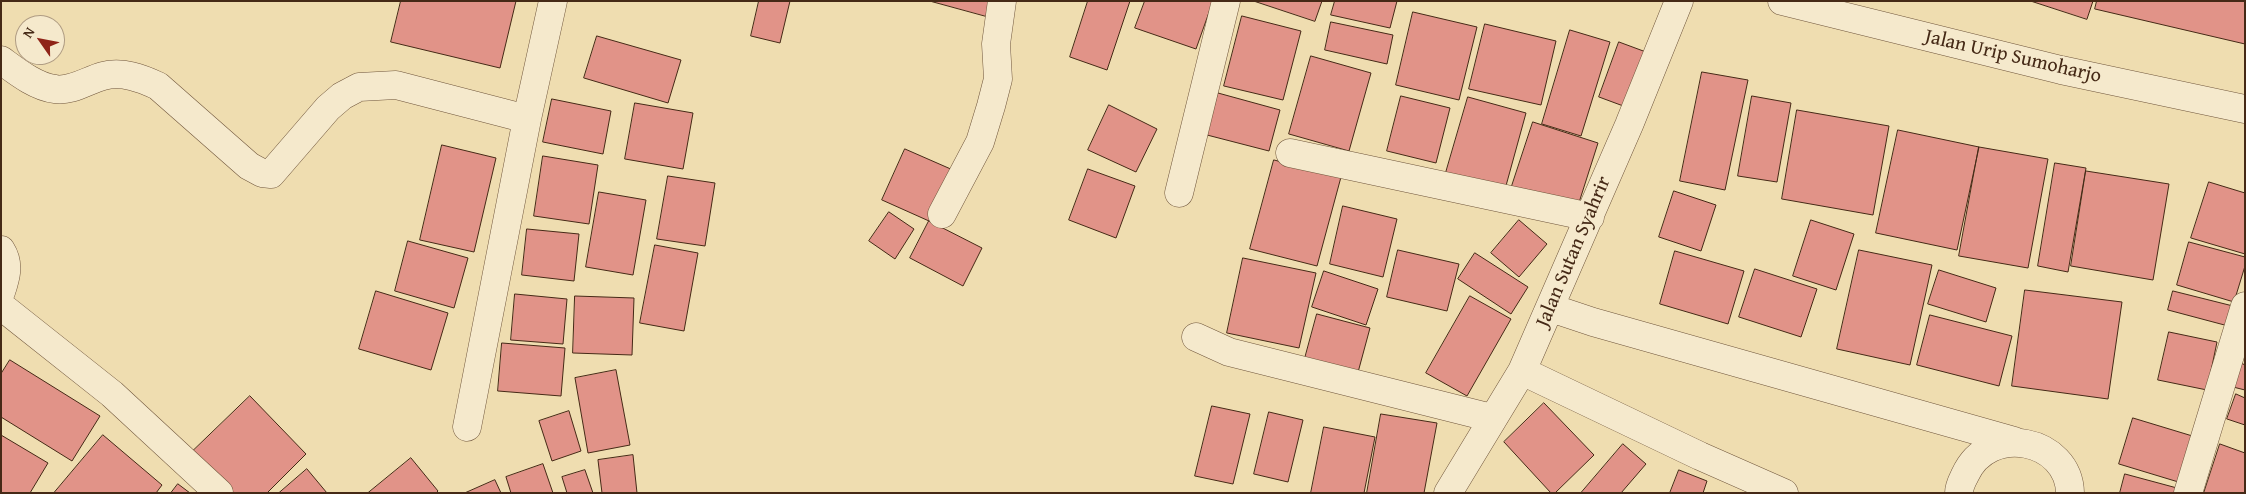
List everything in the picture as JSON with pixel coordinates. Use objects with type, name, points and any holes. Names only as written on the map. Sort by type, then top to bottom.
[{"type":"street","points":[[466,426],[527,119],[553,1]]},
{"type":"street","points":[[942,214],[980,142],[991,106],[998,78],[996,44],[1002,1]]},
{"type":"street","points":[[1179,193],[1226,1]]},
{"type":"street","name":"Jalan Sutan Syahrir","points":[[1448,493],[1522,371],[1590,217],[1679,1]]},
{"type":"street","name":"Jalan Urip Sumoharjo","points":[[1782,1],[1846,9],[2061,70],[2245,109]]},
{"type":"street","points":[[1,60],[22,75],[55,90],[75,86],[103,76],[126,75],[140,78],[158,86],[249,166],[262,173],[272,174],[328,108],[342,96],[359,87],[396,85],[527,119]]},
{"type":"street","points":[[1290,153],[1590,217]]},
{"type":"street","points":[[1,250],[7,264],[6,278],[1,292]]},
{"type":"street","points":[[1,306],[112,394],[219,493]]},
{"type":"street","points":[[2188,493],[2245,306]]},
{"type":"street","points":[[1551,308],[1593,322],[2014,441],[2038,446],[2058,462],[2070,485],[2070,493]]},
{"type":"street","points":[[1196,337],[1229,352],[1492,418]]},
{"type":"street","points":[[1522,371],[1700,456],[1784,493]]},
{"type":"street","points":[[1959,493],[1959,487],[1970,464],[1989,448],[2014,441]]},
{"type":"building","points":[[401,1],[516,1],[500,68],[391,42]]},
{"type":"building","points":[[759,1],[790,1],[780,43],[751,36]]},
{"type":"building","points":[[930,1],[990,1],[986,16]]},
{"type":"building","points":[[1088,1],[1130,1],[1107,70],[1070,57]]},
{"type":"building","points":[[1145,1],[1213,1],[1196,49],[1135,28]]},
{"type":"building","points":[[1254,1],[1322,1],[1315,21]]},
{"type":"building","points":[[1335,1],[1397,1],[1390,28],[1331,15]]},
{"type":"building","points":[[2031,1],[2093,1],[2087,19]]},
{"type":"building","points":[[2097,1],[2245,1],[2245,44],[2095,9]]},
{"type":"building","points":[[1413,12],[1477,27],[1459,100],[1396,85]]},
{"type":"building","points":[[1242,16],[1301,31],[1283,100],[1224,86]]},
{"type":"building","points":[[1331,22],[1393,35],[1387,64],[1325,50]]},
{"type":"building","points":[[1485,24],[1556,41],[1541,105],[1469,89]]},
{"type":"building","points":[[1570,30],[1610,42],[1581,136],[1542,124]]},
{"type":"building","points":[[597,36],[681,60],[668,103],[584,78]]},
{"type":"building","points":[[1619,42],[1646,52],[1626,107],[1599,97]]},
{"type":"building","points":[[1311,56],[1371,73],[1349,151],[1289,134]]},
{"type":"building","points":[[1702,72],[1748,80],[1725,190],[1680,181]]},
{"type":"building","points":[[1218,93],[1280,110],[1269,151],[1207,135]]},
{"type":"building","points":[[1401,96],[1450,108],[1436,163],[1387,151]]},
{"type":"building","points":[[1752,96],[1791,103],[1777,182],[1738,176]]},
{"type":"building","points":[[1468,97],[1526,113],[1504,193],[1445,176]]},
{"type":"building","points":[[552,99],[611,111],[603,154],[543,142]]},
{"type":"building","points":[[635,103],[693,113],[683,169],[625,159]]},
{"type":"building","points":[[1109,105],[1157,129],[1136,172],[1088,150]]},
{"type":"building","points":[[1797,110],[1889,126],[1873,215],[1782,199]]},
{"type":"building","points":[[1533,122],[1598,143],[1576,212],[1510,192]]},
{"type":"building","points":[[1898,130],[1979,147],[1957,250],[1876,233]]},
{"type":"building","points":[[442,145],[496,158],[474,252],[420,240]]},
{"type":"building","points":[[1979,147],[2048,159],[2028,268],[1959,256]]},
{"type":"building","points":[[905,149],[953,170],[929,221],[882,200]]},
{"type":"building","points":[[543,156],[598,165],[589,224],[534,216]]},
{"type":"building","points":[[1274,160],[1341,177],[1317,266],[1250,249]]},
{"type":"building","points":[[2055,163],[2086,168],[2068,272],[2038,266]]},
{"type":"building","points":[[1088,169],[1135,186],[1116,238],[1069,220]]},
{"type":"building","points":[[2086,171],[2169,184],[2153,280],[2071,266]]},
{"type":"building","points":[[668,176],[715,183],[705,246],[657,239]]},
{"type":"building","points":[[2209,182],[2245,193],[2245,254],[2191,238]]},
{"type":"building","points":[[1674,191],[1716,205],[1701,251],[1659,237]]},
{"type":"building","points":[[599,192],[646,200],[633,275],[586,267]]},
{"type":"building","points":[[1343,206],[1397,219],[1383,277],[1330,264]]},
{"type":"building","points":[[889,212],[914,229],[895,259],[869,241]]},
{"type":"building","points":[[1519,220],[1547,244],[1519,277],[1491,253]]},
{"type":"building","points":[[1811,220],[1854,234],[1836,290],[1793,276]]},
{"type":"building","points":[[929,221],[982,248],[963,286],[910,258]]},
{"type":"building","points":[[527,229],[579,234],[574,281],[522,275]]},
{"type":"building","points":[[408,241],[468,258],[454,308],[395,291]]},
{"type":"building","points":[[2189,242],[2245,257],[2245,266],[2234,302],[2177,285]]},
{"type":"building","points":[[655,245],[698,253],[684,331],[640,323]]},
{"type":"building","points":[[1398,250],[1459,264],[1447,311],[1387,297]]},
{"type":"building","points":[[1859,250],[1932,265],[1910,365],[1837,349]]},
{"type":"building","points":[[1675,251],[1744,271],[1728,324],[1660,304]]},
{"type":"building","points":[[1475,253],[1528,287],[1511,314],[1458,279]]},
{"type":"building","points":[[1243,258],[1316,273],[1299,348],[1227,333]]},
{"type":"building","points":[[1755,269],[1817,289],[1801,337],[1739,317]]},
{"type":"building","points":[[1939,270],[1996,288],[1986,322],[1928,304]]},
{"type":"building","points":[[1324,271],[1378,289],[1366,325],[1312,307]]},
{"type":"building","points":[[2025,290],[2122,302],[2108,399],[2012,386]]},
{"type":"building","points":[[376,291],[448,313],[431,370],[359,349]]},
{"type":"building","points":[[2173,291],[2237,307],[2232,327],[2168,310]]},
{"type":"building","points":[[515,294],[567,299],[563,344],[511,340]]},
{"type":"building","points":[[575,296],[634,298],[632,355],[573,353]]},
{"type":"building","points":[[1470,296],[1511,319],[1467,396],[1426,373]]},
{"type":"building","points":[[1317,314],[1370,328],[1357,376],[1304,362]]},
{"type":"building","points":[[1930,315],[2012,336],[1999,386],[1917,365]]},
{"type":"building","points":[[2169,332],[2217,342],[2207,390],[2158,380]]},
{"type":"building","points":[[502,343],[565,348],[561,396],[498,391]]},
{"type":"building","points":[[10,360],[100,416],[72,461],[1,417],[1,374]]},
{"type":"building","points":[[2241,363],[2245,365],[2245,390],[2233,387]]},
{"type":"building","points":[[616,370],[630,445],[588,453],[575,378]]},
{"type":"building","points":[[2236,394],[2245,398],[2245,425],[2227,419]]},
{"type":"building","points":[[250,396],[306,454],[267,493],[233,493],[193,451]]},
{"type":"building","points":[[1544,403],[1594,455],[1555,493],[1551,493],[1504,442]]},
{"type":"building","points":[[1212,406],[1250,414],[1233,484],[1195,476]]},
{"type":"building","points":[[569,411],[581,451],[552,461],[539,421]]},
{"type":"building","points":[[1269,412],[1303,420],[1288,482],[1254,474]]},
{"type":"building","points":[[1381,414],[1437,423],[1424,493],[1367,493]]},
{"type":"building","points":[[2133,418],[2199,438],[2185,484],[2119,464]]},
{"type":"building","points":[[1324,427],[1375,437],[1364,493],[1311,493]]},
{"type":"building","points":[[1,435],[48,463],[30,493],[1,493]]},
{"type":"building","points":[[103,435],[162,485],[156,493],[54,493]]},
{"type":"building","points":[[1623,444],[1646,464],[1621,493],[1581,493]]},
{"type":"building","points":[[2220,444],[2245,453],[2245,493],[2204,493]]},
{"type":"building","points":[[633,455],[637,493],[602,493],[598,460]]},
{"type":"building","points":[[411,458],[438,491],[436,493],[368,493]]},
{"type":"building","points":[[543,464],[553,493],[511,493],[506,477]]},
{"type":"building","points":[[307,469],[327,493],[279,493]]},
{"type":"building","points":[[585,470],[593,493],[567,493],[562,477]]},
{"type":"building","points":[[1679,470],[1707,481],[1703,493],[1670,493]]},
{"type":"building","points":[[2125,474],[2177,488],[2176,493],[2120,493]]},
{"type":"building","points":[[495,480],[501,493],[465,493]]},
{"type":"building","points":[[178,484],[190,493],[171,493]]}]
